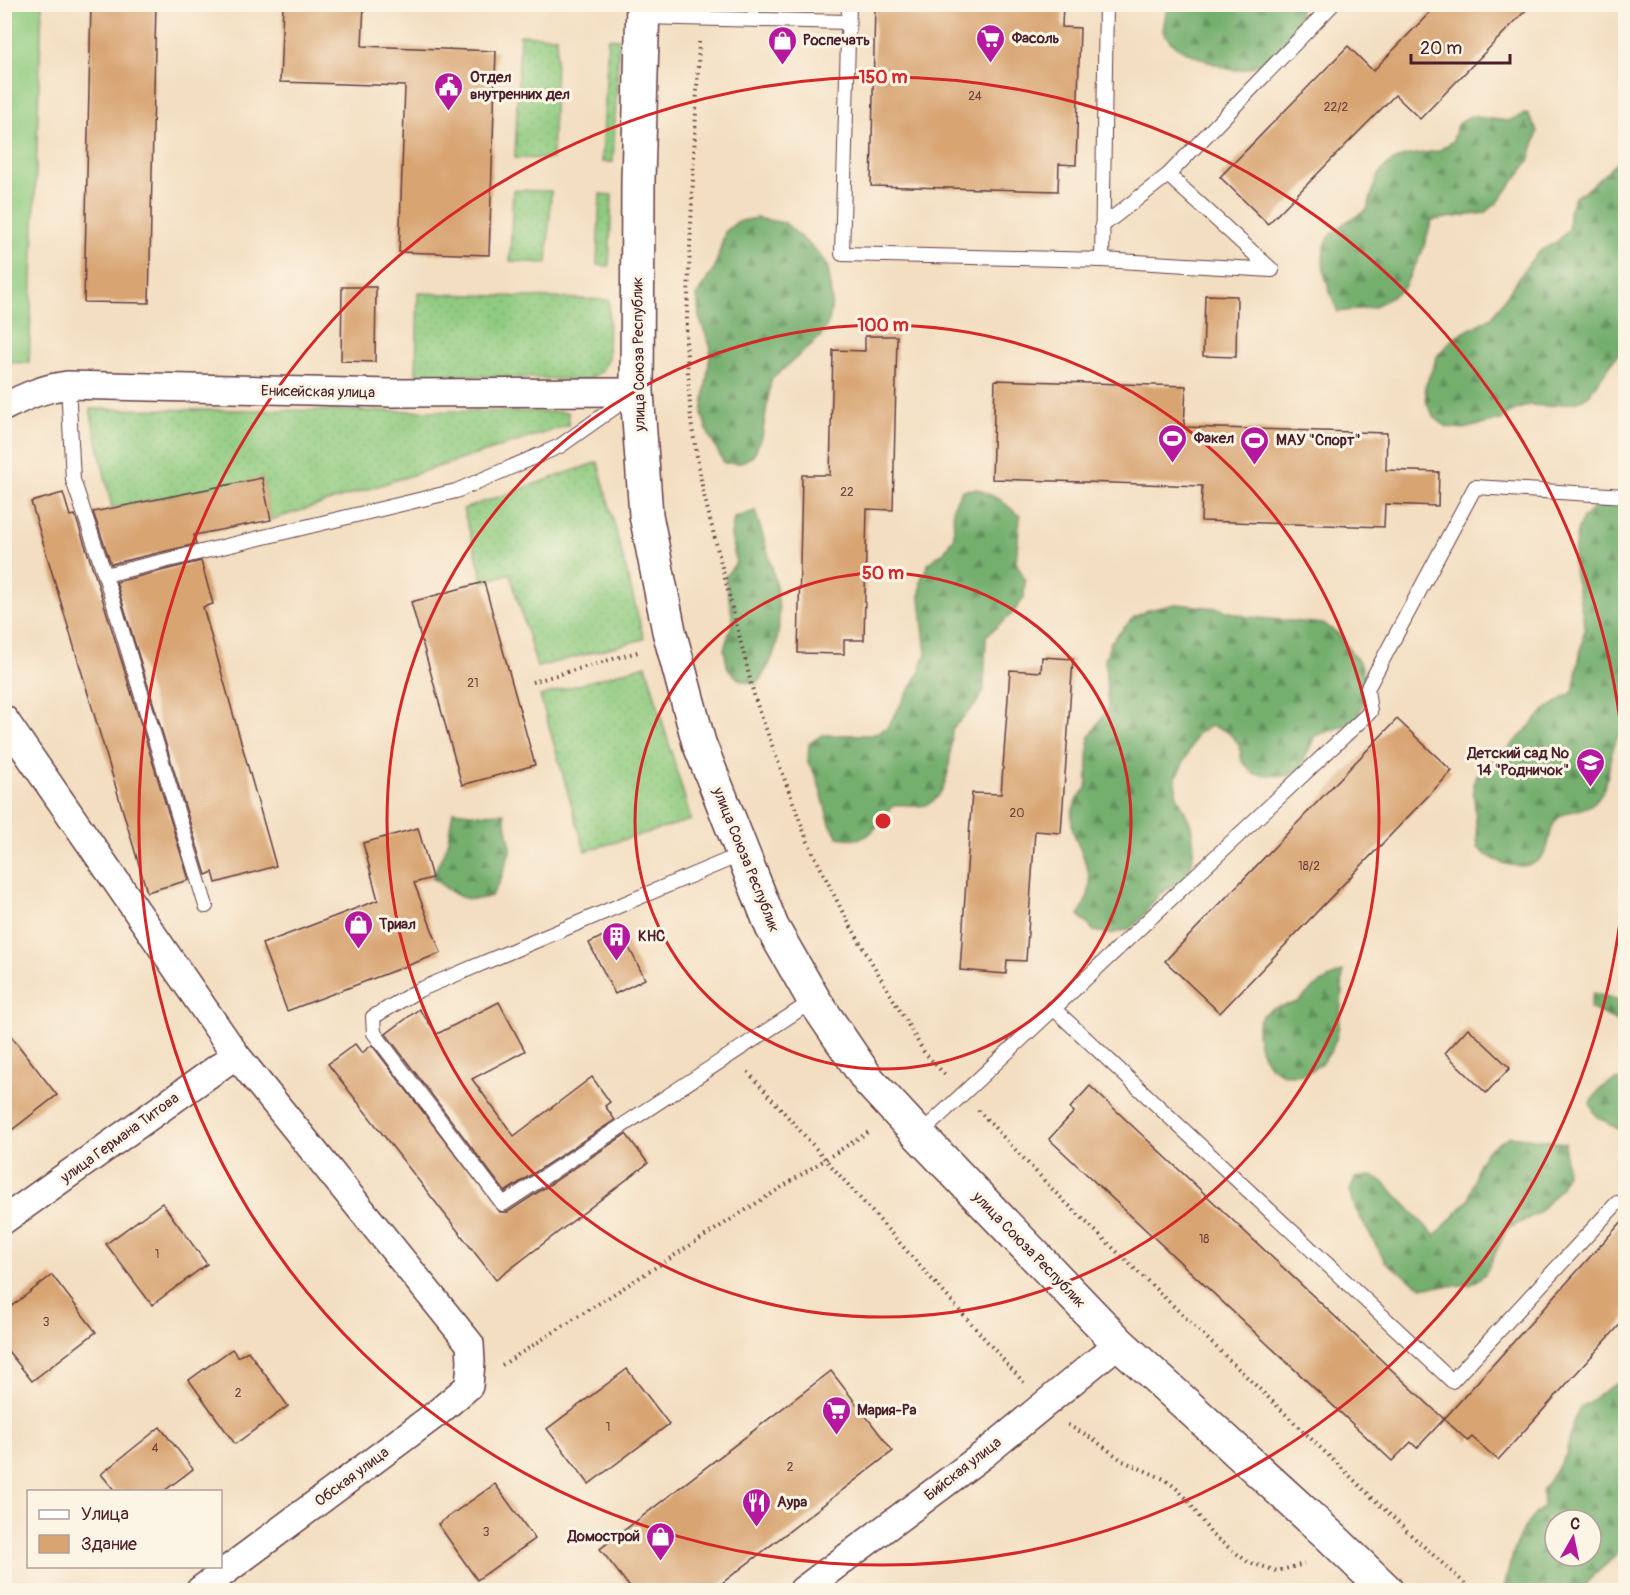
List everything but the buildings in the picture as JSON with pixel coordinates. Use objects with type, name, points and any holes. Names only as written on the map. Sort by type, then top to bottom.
[{"type":"street","name":"улица Союза Республик","points":[[643,11],[637,392],[646,515],[672,642],[699,743],[772,927],[814,1000],[869,1081],[908,1124],[1119,1343],[1386,1590]]},
{"type":"street","name":"Енисейская улица","points":[[4,407],[33,392],[68,385],[391,393],[637,392]]},
{"type":"street","points":[[4,719],[13,752],[236,1055],[470,1344],[469,1386]]},
{"type":"street","name":"улица Германа Титова","points":[[4,1220],[236,1055]]},
{"type":"street","name":"Бийская улица","points":[[803,1590],[983,1455],[1119,1343]]},
{"type":"street","name":"Обская улица","points":[[200,1590],[436,1414],[469,1386]]},
{"type":"lane","points":[[849,4],[842,254],[1102,260],[1272,270],[1168,175]]},
{"type":"lane","points":[[1102,260],[1106,4]]},
{"type":"lane","points":[[1102,226],[1168,175],[1333,4]]},
{"type":"lane","points":[[643,11],[700,18],[848,22]]},
{"type":"lane","points":[[68,385],[73,480],[105,575],[206,906]]},
{"type":"lane","points":[[105,575],[456,491],[560,446],[637,392]]},
{"type":"lane","points":[[908,1124],[962,1094],[1371,712],[1367,689],[1475,487],[1626,496]]},
{"type":"lane","points":[[742,854],[419,990],[373,1017],[374,1033],[503,1204],[814,1000]]},
{"type":"lane","points":[[1053,1008],[1452,1382],[1617,1203]]},
{"type":"path","points":[[700,18],[686,340],[691,422],[703,491],[755,699],[807,840],[843,913],[924,1052],[1056,1193],[1410,1534],[1472,1590]]},
{"type":"path","points":[[532,682],[672,642]]},
{"type":"path","points":[[732,1053],[1044,1406],[1071,1428],[1093,1439],[1123,1461],[1176,1488],[1186,1498],[1212,1535],[1248,1562],[1277,1571],[1304,1564]]},
{"type":"path","points":[[469,1386],[826,1159],[908,1124]]},
{"type":"green space","points":[[5,4],[42,5],[29,363],[5,362]]},
{"type":"green space","points":[[1301,4],[1294,27],[1278,49],[1257,65],[1234,70],[1201,59],[1171,42],[1163,31],[1166,12],[1173,5]]},
{"type":"green space","points":[[520,35],[557,37],[552,159],[515,158]]},
{"type":"green space","points":[[608,38],[619,39],[613,162],[602,162]]},
{"type":"green space","points":[[1527,113],[1538,131],[1529,161],[1498,202],[1485,213],[1432,220],[1422,252],[1403,289],[1374,307],[1338,312],[1326,280],[1323,257],[1325,246],[1338,228],[1367,210],[1378,175],[1388,164],[1404,156],[1438,151],[1453,141],[1457,125],[1469,116],[1508,121]]},
{"type":"green space","points":[[1625,155],[1625,344],[1588,396],[1576,402],[1548,406],[1529,405],[1513,411],[1501,420],[1463,429],[1447,427],[1435,418],[1427,404],[1425,387],[1438,355],[1455,337],[1492,317],[1530,262],[1540,251],[1558,241],[1569,229],[1569,212],[1575,197],[1589,188]]},
{"type":"green space","points":[[513,190],[551,191],[547,263],[510,261]]},
{"type":"green space","points":[[600,194],[612,195],[609,266],[597,265]]},
{"type":"green space","points":[[756,218],[785,223],[819,254],[828,268],[832,302],[829,322],[820,337],[771,380],[762,437],[753,456],[740,463],[724,463],[708,433],[702,414],[711,348],[699,317],[697,295],[715,267],[725,232],[737,222]]},
{"type":"green space","points":[[418,293],[609,300],[608,359],[601,372],[587,380],[416,374]]},
{"type":"green space","points":[[90,409],[568,412],[569,425],[271,520],[262,479],[112,508]]},
{"type":"green space","points":[[598,462],[644,639],[537,667],[510,573],[484,582],[463,509]]},
{"type":"green space","points":[[977,489],[999,499],[1020,516],[1016,562],[1025,580],[1024,598],[1013,613],[986,636],[984,690],[976,704],[952,729],[947,776],[937,797],[928,804],[893,807],[868,835],[858,839],[838,837],[830,824],[817,778],[808,762],[809,744],[822,735],[872,735],[887,728],[920,672],[926,653],[920,598],[921,579],[929,563],[945,551],[954,536],[953,507],[962,490]]},
{"type":"green space","points":[[1625,499],[1625,725],[1613,748],[1606,783],[1592,804],[1566,813],[1555,821],[1547,848],[1541,857],[1524,866],[1504,863],[1478,848],[1473,784],[1481,769],[1507,750],[1544,711],[1573,692],[1585,627],[1573,564],[1577,532],[1583,518],[1595,507],[1608,500]]},
{"type":"green space","points":[[755,511],[774,577],[779,622],[776,644],[769,665],[756,684],[740,680],[728,669],[724,649],[733,621],[725,577],[736,563],[731,535],[734,518]]},
{"type":"green space","points":[[1176,604],[1217,608],[1248,617],[1323,624],[1339,634],[1362,667],[1367,689],[1357,721],[1315,736],[1301,767],[1289,776],[1254,774],[1242,761],[1239,744],[1227,731],[1210,726],[1197,734],[1176,778],[1176,793],[1191,825],[1194,846],[1192,862],[1185,879],[1159,894],[1140,920],[1129,929],[1110,934],[1094,931],[1079,915],[1088,896],[1090,884],[1088,870],[1075,836],[1072,813],[1087,787],[1089,738],[1108,708],[1105,659],[1111,642],[1133,618],[1148,610]]},
{"type":"green space","points":[[646,665],[691,820],[585,851],[540,696]]},
{"type":"green space","points":[[453,811],[480,814],[504,813],[511,848],[500,882],[491,896],[473,899],[459,896],[432,878],[447,845]]},
{"type":"green space","points":[[1343,971],[1339,1025],[1329,1054],[1319,1065],[1308,1072],[1295,1075],[1283,1074],[1272,1068],[1263,1056],[1257,1038],[1261,1018],[1273,1009],[1298,1002],[1316,986]]},
{"type":"green space","points":[[1593,993],[1625,1001],[1625,1025],[1590,1008]]},
{"type":"green space","points":[[1615,1080],[1625,1080],[1625,1133],[1596,1116],[1590,1103],[1600,1089]]},
{"type":"green space","points":[[1510,1136],[1565,1143],[1566,1174],[1560,1189],[1537,1214],[1507,1229],[1485,1274],[1470,1285],[1422,1287],[1385,1261],[1355,1208],[1350,1191],[1355,1178],[1372,1176],[1385,1183],[1435,1236],[1469,1199],[1478,1165],[1487,1150]]},
{"type":"green space","points":[[1625,1377],[1625,1547],[1603,1567],[1603,1508],[1543,1508],[1543,1568],[1602,1568],[1587,1582],[1584,1590],[1503,1590],[1516,1544],[1526,1525],[1543,1507],[1542,1491],[1566,1455],[1573,1422],[1580,1408]]},
{"type":"place","name":"Фасоль","points":[[991,64]]},
{"type":"place","name":"Роспечать","points":[[782,66]]},
{"type":"place","name":"Отдел внутренних дел","points":[[449,112]]},
{"type":"place","name":"Факел","points":[[1173,464]]},
{"type":"place","name":"МАУ \"Спорт\"","points":[[1255,466]]},
{"type":"place","name":"Детский сад № 14 \"Родничок\"","points":[[1590,788]]},
{"type":"place","name":"Триал","points":[[358,950]]},
{"type":"place","name":"КНС","points":[[617,962]]},
{"type":"place","name":"Мария-Ра","points":[[836,1436]]},
{"type":"place","name":"Аура","points":[[756,1528]]},
{"type":"place","name":"Домострой","points":[[661,1562]]}]
